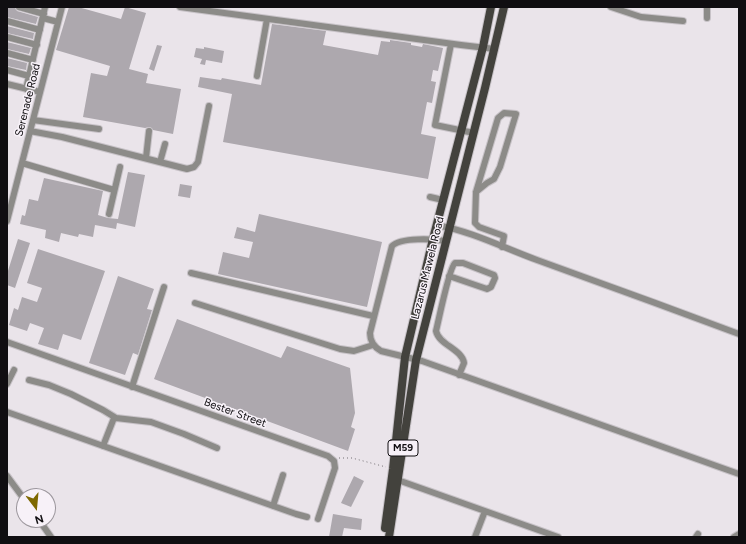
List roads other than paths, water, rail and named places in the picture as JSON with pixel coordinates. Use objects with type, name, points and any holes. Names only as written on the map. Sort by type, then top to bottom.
[{"type":"main road","name":"Lazarus Mawela Road","points":[[389,537],[395,479],[393,469],[405,357],[436,225],[491,7]]},
{"type":"main road","name":"Lazarus Mawela Road","points":[[383,537],[416,360],[495,49],[504,7]]},
{"type":"street","points":[[19,7],[58,22]]},
{"type":"street","points":[[26,89],[45,7]]},
{"type":"street","name":"Serenade Road","points":[[7,221],[62,7]]},
{"type":"street","points":[[180,7],[495,49]]},
{"type":"street","points":[[611,7],[646,18],[683,21]]},
{"type":"street","points":[[707,7],[707,18]]},
{"type":"street","points":[[257,76],[267,19]]},
{"type":"street","points":[[7,21],[40,30]]},
{"type":"street","points":[[7,37],[36,45]]},
{"type":"street","points":[[450,44],[435,125],[474,133]]},
{"type":"street","points":[[7,53],[33,60]]},
{"type":"street","points":[[7,70],[29,76]]},
{"type":"street","points":[[7,84],[40,92]]},
{"type":"street","points":[[30,131],[62,137],[186,169],[194,167],[198,162],[209,106]]},
{"type":"street","points":[[476,192],[494,179],[500,167],[516,114],[504,113],[498,118],[476,192],[475,223],[478,227],[504,236],[502,247]]},
{"type":"street","points":[[33,120],[99,129]]},
{"type":"street","points":[[146,158],[149,132]]},
{"type":"street","points":[[160,162],[165,144]]},
{"type":"street","points":[[22,163],[114,190]]},
{"type":"street","points":[[109,214],[120,167]]},
{"type":"street","points":[[430,197],[443,200]]},
{"type":"street","points":[[436,225],[449,227],[484,239],[502,247],[739,334]]},
{"type":"street","points":[[446,241],[433,239],[403,241],[393,244],[370,333],[370,338],[373,345],[381,351],[416,360],[739,474]]},
{"type":"street","points":[[449,276],[487,289],[491,287],[495,278],[494,275],[458,262],[453,265],[449,276],[436,331],[438,337],[462,358],[464,363],[459,375]]},
{"type":"street","points":[[191,273],[374,316]]},
{"type":"street","points":[[132,387],[164,287]]},
{"type":"street","points":[[195,303],[340,349],[354,350],[373,345]]},
{"type":"street","name":"Bester Street","points":[[7,342],[331,458],[334,461],[335,468],[318,519]]},
{"type":"street","points":[[7,384],[14,370]]},
{"type":"street","points":[[29,380],[49,385],[71,394],[103,410],[114,418],[151,422],[217,448]]},
{"type":"street","points":[[7,412],[307,517]]},
{"type":"street","points":[[103,446],[114,418]]},
{"type":"street","points":[[273,506],[283,475]]},
{"type":"street","points":[[7,476],[16,488]]},
{"type":"street","points":[[395,479],[558,537]]},
{"type":"street","points":[[475,537],[485,512]]},
{"type":"street","points":[[45,528],[51,537]]},
{"type":"street","points":[[734,537],[739,534]]}]
